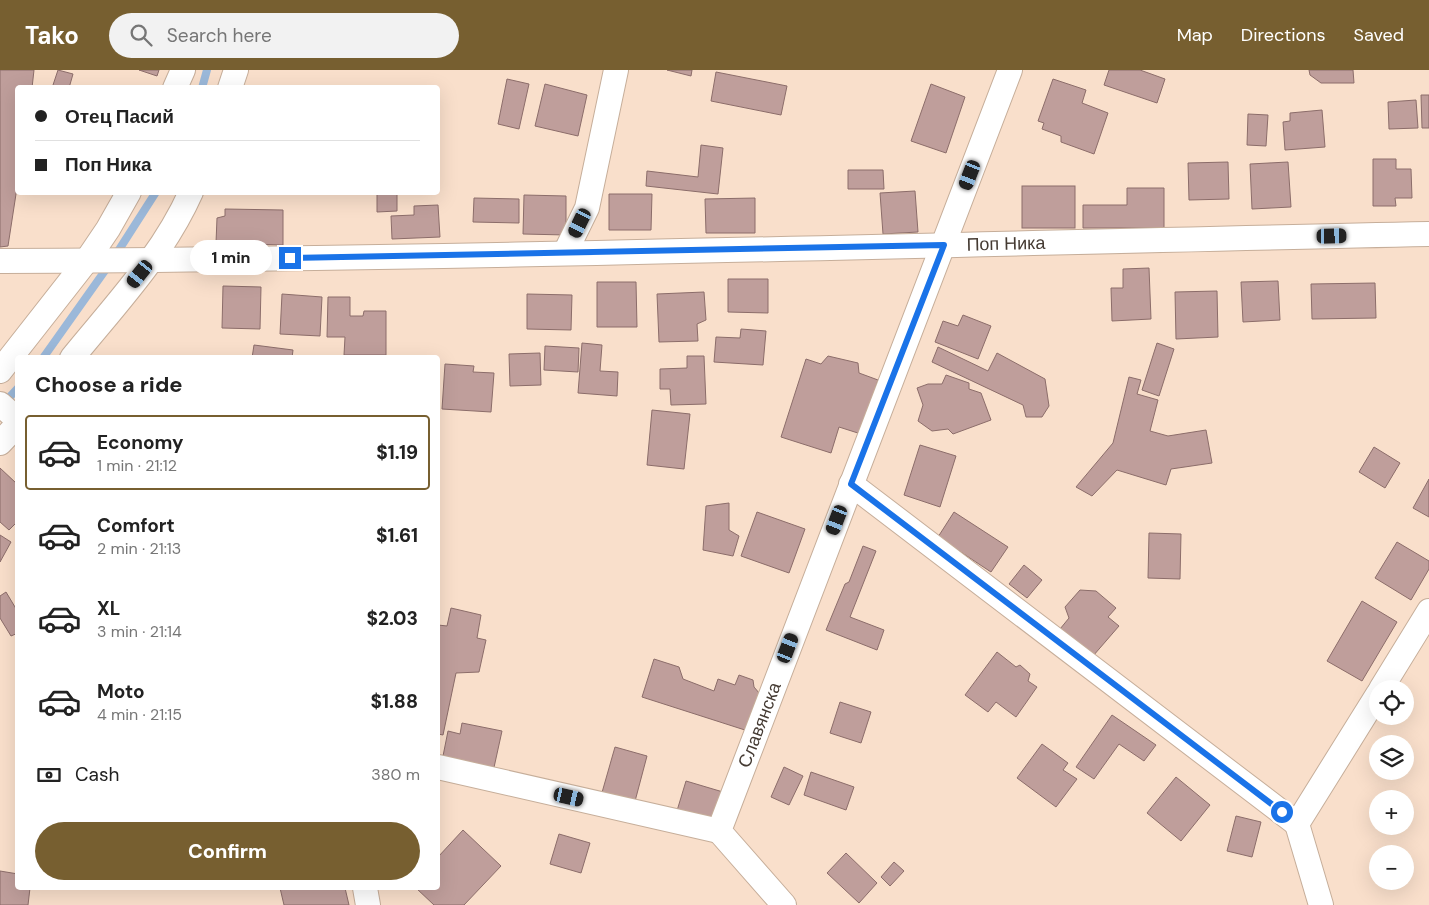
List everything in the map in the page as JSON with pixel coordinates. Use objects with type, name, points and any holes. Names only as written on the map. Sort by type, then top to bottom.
[{"type":"street","points":[[176,85],[183,70]]},
{"type":"street","points":[[231,85],[236,70]]},
{"type":"street","points":[[566,253],[587,208],[616,70]]},
{"type":"street","name":"Славянска","points":[[719,831],[1010,70]]},
{"type":"street","points":[[0,371],[94,260],[108,229],[127,195]]},
{"type":"street","points":[[74,355],[143,260],[182,212],[190,195]]},
{"type":"street","name":"Поп Ника","points":[[0,261],[566,253],[1429,234]]},
{"type":"street","points":[[0,404],[15,419]]},
{"type":"street","points":[[0,443],[15,426]]},
{"type":"street","points":[[851,484],[1297,824],[1320,905]]},
{"type":"street","points":[[1387,680],[1429,611]]},
{"type":"street","points":[[1297,824],[1369,708]]},
{"type":"street","points":[[440,767],[719,831],[784,905]]},
{"type":"street","points":[[365,890],[368,905]]},
{"type":"building","points":[[0,70],[34,70],[32,85],[15,85],[16,195],[8,246],[0,247]]},
{"type":"building","points":[[58,70],[73,74],[70,85],[53,85]]},
{"type":"building","points":[[139,70],[159,70],[157,76]]},
{"type":"building","points":[[667,70],[692,70],[691,76]]},
{"type":"building","points":[[1109,70],[1140,70],[1165,79],[1157,103],[1104,85]]},
{"type":"building","points":[[1309,70],[1353,70],[1354,83],[1321,83],[1310,75]]},
{"type":"building","points":[[716,72],[787,86],[781,115],[711,101]]},
{"type":"building","points":[[507,79],[529,84],[519,129],[498,124]]},
{"type":"building","points":[[1053,79],[1086,90],[1082,103],[1108,113],[1094,154],[1061,142],[1061,136],[1042,129],[1044,123],[1038,121]]},
{"type":"building","points":[[545,84],[587,95],[578,136],[535,126]]},
{"type":"building","points":[[931,84],[965,97],[946,153],[911,141]]},
{"type":"building","points":[[1421,95],[1429,95],[1429,128],[1422,128]]},
{"type":"building","points":[[1416,100],[1418,128],[1389,129],[1388,102]]},
{"type":"building","points":[[1322,110],[1325,147],[1285,150],[1283,122],[1290,121],[1290,113]]},
{"type":"building","points":[[1248,114],[1268,115],[1266,146],[1247,145]]},
{"type":"building","points":[[701,145],[723,148],[718,194],[646,186],[647,171],[698,177]]},
{"type":"building","points":[[1373,159],[1396,159],[1396,169],[1411,169],[1412,198],[1395,198],[1396,206],[1373,206]]},
{"type":"building","points":[[1228,162],[1229,199],[1189,200],[1188,163]]},
{"type":"building","points":[[1288,162],[1291,207],[1252,209],[1250,164]]},
{"type":"building","points":[[848,170],[883,170],[884,189],[848,189]]},
{"type":"building","points":[[1022,186],[1075,186],[1075,228],[1022,228]]},
{"type":"building","points":[[1127,188],[1164,188],[1164,228],[1083,228],[1083,205],[1127,205]]},
{"type":"building","points":[[915,191],[918,232],[883,234],[880,193]]},
{"type":"building","points":[[609,194],[652,194],[651,230],[609,230]]},
{"type":"building","points":[[377,195],[397,195],[397,211],[377,212]]},
{"type":"building","points":[[524,195],[566,196],[566,235],[523,234]]},
{"type":"building","points":[[474,198],[519,199],[519,223],[473,222]]},
{"type":"building","points":[[755,198],[755,233],[706,233],[705,199]]},
{"type":"building","points":[[438,205],[440,237],[392,239],[391,216],[414,215],[414,206]]},
{"type":"building","points":[[225,209],[283,210],[283,245],[216,243],[217,218],[225,216]]},
{"type":"building","points":[[1149,268],[1151,319],[1112,321],[1111,288],[1123,288],[1123,269]]},
{"type":"building","points":[[728,279],[768,279],[768,313],[728,312]]},
{"type":"building","points":[[1278,281],[1280,320],[1243,322],[1241,282]]},
{"type":"building","points":[[597,282],[636,282],[637,327],[597,327]]},
{"type":"building","points":[[1375,283],[1376,318],[1312,319],[1311,284]]},
{"type":"building","points":[[223,286],[261,287],[260,329],[222,328]]},
{"type":"building","points":[[1217,291],[1218,337],[1176,339],[1175,292]]},
{"type":"building","points":[[704,292],[706,320],[697,324],[698,341],[659,342],[657,294]]},
{"type":"building","points":[[282,294],[322,297],[320,336],[280,334]]},
{"type":"building","points":[[527,294],[572,295],[571,330],[527,329]]},
{"type":"building","points":[[328,297],[350,297],[350,316],[363,316],[364,311],[386,311],[386,355],[344,355],[345,337],[327,337]]},
{"type":"building","points":[[963,315],[991,326],[978,359],[935,342],[943,321],[958,326]]},
{"type":"building","points":[[741,329],[766,331],[763,365],[714,362],[716,337],[740,338]]},
{"type":"building","points":[[582,343],[602,345],[600,371],[618,372],[617,396],[578,393]]},
{"type":"building","points":[[1157,343],[1174,349],[1159,396],[1142,390]]},
{"type":"building","points":[[254,345],[293,350],[292,355],[252,355]]},
{"type":"building","points":[[545,346],[579,348],[578,372],[544,370]]},
{"type":"building","points":[[938,347],[988,371],[997,353],[1045,379],[1049,406],[1042,417],[1026,417],[1023,405],[932,362]]},
{"type":"building","points":[[540,353],[541,385],[510,386],[509,354]]},
{"type":"building","points":[[687,356],[704,356],[706,404],[671,405],[670,389],[660,389],[660,369],[687,368]]},
{"type":"building","points":[[828,356],[858,363],[859,373],[878,380],[861,434],[839,427],[831,453],[781,437],[806,359],[821,364]]},
{"type":"building","points":[[445,364],[474,366],[473,372],[494,373],[491,412],[442,409]]},
{"type":"building","points":[[946,375],[969,383],[969,389],[981,393],[991,420],[953,434],[948,429],[932,431],[918,421],[923,405],[917,388],[928,384],[942,384]]},
{"type":"building","points":[[1129,377],[1141,380],[1137,394],[1158,400],[1150,431],[1168,436],[1206,430],[1212,463],[1171,469],[1166,485],[1117,470],[1092,496],[1076,487],[1113,443]]},
{"type":"building","points":[[652,410],[690,414],[684,469],[647,465]]},
{"type":"building","points":[[920,445],[956,456],[940,507],[904,495]]},
{"type":"building","points":[[1374,447],[1400,463],[1385,488],[1359,472]]},
{"type":"building","points":[[0,468],[15,482],[15,524],[9,530],[0,522]]},
{"type":"building","points":[[1429,479],[1429,517],[1413,508]]},
{"type":"building","points":[[729,503],[729,530],[739,536],[733,556],[703,550],[706,506]]},
{"type":"building","points":[[757,512],[805,529],[789,573],[741,556]]},
{"type":"building","points":[[954,512],[1008,547],[991,572],[938,537]]},
{"type":"building","points":[[1149,533],[1181,534],[1180,579],[1148,578]]},
{"type":"building","points":[[0,535],[11,542],[0,562]]},
{"type":"building","points":[[1397,542],[1429,561],[1429,569],[1411,600],[1375,578]]},
{"type":"building","points":[[863,546],[876,551],[850,617],[884,630],[877,650],[826,630],[845,584],[849,582]]},
{"type":"building","points":[[1024,565],[1042,580],[1027,598],[1009,584]]},
{"type":"building","points":[[1080,590],[1096,591],[1116,608],[1108,617],[1119,626],[1093,656],[1060,629],[1069,618],[1065,607]]},
{"type":"building","points":[[6,592],[15,607],[15,634],[11,636],[0,618],[0,596]]},
{"type":"building","points":[[1362,601],[1397,622],[1362,681],[1327,661]]},
{"type":"building","points":[[451,608],[481,615],[477,638],[486,640],[479,672],[456,673],[443,735],[440,734],[440,625],[447,626]]},
{"type":"building","points":[[997,652],[1016,667],[1020,665],[1030,674],[1028,681],[1037,687],[1016,717],[996,702],[988,712],[965,695]]},
{"type":"building","points":[[654,659],[679,667],[683,679],[714,691],[718,679],[735,685],[739,675],[753,680],[754,687],[760,694],[748,731],[642,697]]},
{"type":"building","points":[[840,702],[871,712],[861,743],[830,733]]},
{"type":"building","points":[[1112,715],[1156,745],[1144,761],[1119,744],[1094,779],[1076,767]]},
{"type":"building","points":[[462,723],[502,731],[493,772],[442,761],[448,731],[460,734]]},
{"type":"building","points":[[1042,744],[1068,763],[1063,770],[1077,779],[1056,807],[1017,778]]},
{"type":"building","points":[[615,747],[647,756],[634,805],[601,796]]},
{"type":"building","points":[[784,767],[803,776],[789,805],[771,797]]},
{"type":"building","points":[[811,772],[854,787],[846,810],[804,795]]},
{"type":"building","points":[[1176,777],[1210,805],[1181,841],[1147,813]]},
{"type":"building","points":[[686,781],[723,792],[714,825],[676,814]]},
{"type":"building","points":[[1236,816],[1261,822],[1252,857],[1227,851]]},
{"type":"building","points":[[463,830],[501,866],[464,905],[434,905],[418,890],[440,890],[440,855]]},
{"type":"building","points":[[559,834],[590,843],[581,873],[550,864]]},
{"type":"building","points":[[846,853],[877,883],[859,903],[827,873]]},
{"type":"building","points":[[894,862],[904,871],[890,886],[881,877]]},
{"type":"building","points":[[0,871],[15,874],[15,890],[30,890],[28,905],[0,905]]},
{"type":"building","points":[[280,890],[345,890],[349,905],[284,905]]},
{"type":"waterway","points":[[203,85],[207,70]]},
{"type":"waterway","points":[[115,256],[154,195]]},
{"type":"waterway","points":[[45,355],[109,265]]},
{"type":"waterway","points":[[4,403],[15,391]]},
{"type":"route","points":[[290,258],[944,245],[851,484],[1282,812]]}]
